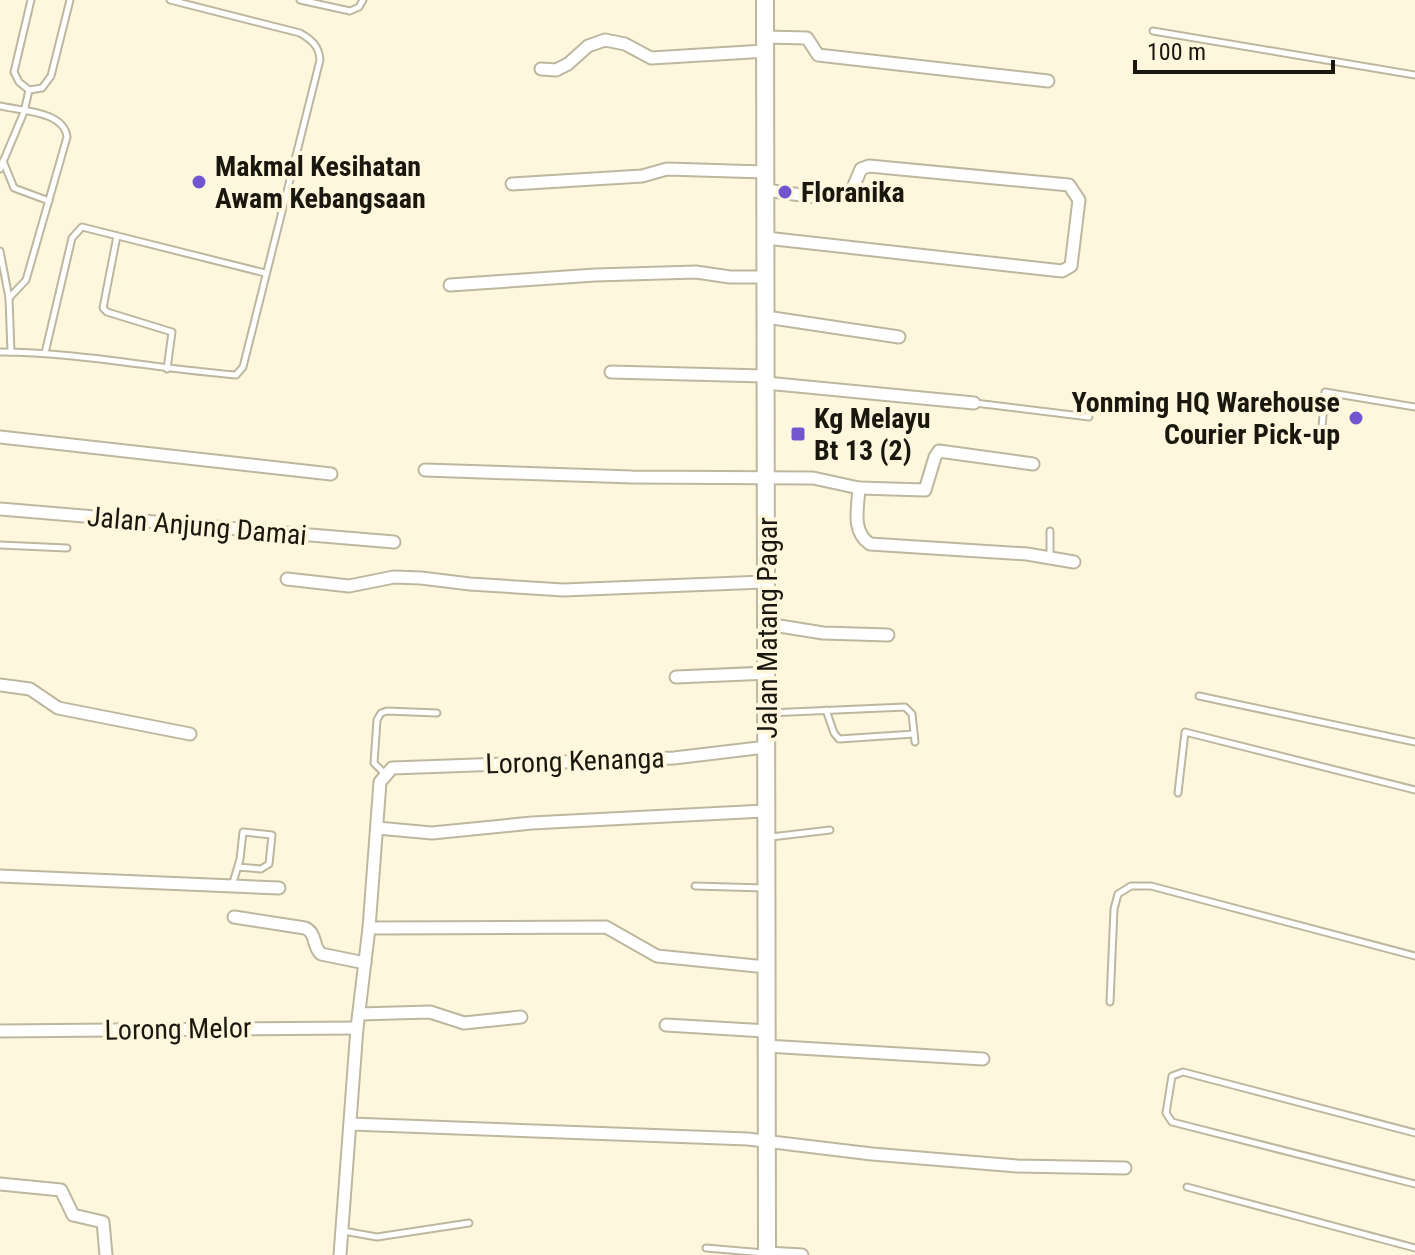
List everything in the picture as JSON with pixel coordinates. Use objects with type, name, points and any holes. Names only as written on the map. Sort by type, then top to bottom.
[{"type":"main road","name":"Jalan Matang Pagar","points":[[765,0],[767,1254]]},
{"type":"street","points":[[541,69],[556,70],[588,46],[605,40],[625,44],[651,58],[807,38],[818,55],[1048,81]]},
{"type":"street","points":[[766,190],[815,197],[846,196],[861,169],[869,166],[1069,185],[1079,200],[1071,266],[1062,271],[766,238]]},
{"type":"street","points":[[512,184],[642,176],[667,169],[766,172]]},
{"type":"street","points":[[450,285],[696,272],[730,277],[766,277]]},
{"type":"street","points":[[766,317],[899,337]]},
{"type":"street","points":[[611,372],[766,379],[974,403]]},
{"type":"street","points":[[0,437],[331,474]]},
{"type":"street","points":[[425,470],[632,477],[767,476],[813,478],[859,488],[925,490],[939,451],[1033,464]]},
{"type":"street","points":[[859,488],[857,530],[870,544],[1027,554],[1074,562]]},
{"type":"street","name":"Jalan Anjung Damai","points":[[0,509],[394,542]]},
{"type":"street","points":[[287,579],[349,586],[394,577],[421,578],[563,590],[767,582]]},
{"type":"street","points":[[767,624],[823,633],[888,635]]},
{"type":"street","points":[[676,677],[767,673]]},
{"type":"street","points":[[0,685],[30,689],[58,708],[190,734]]},
{"type":"street","name":"Lorong Kenanga","points":[[385,774],[392,768],[674,758],[766,747]]},
{"type":"street","points":[[340,1255],[380,782],[385,774]]},
{"type":"street","points":[[377,828],[432,833],[532,823],[765,811]]},
{"type":"street","points":[[0,876],[279,888]]},
{"type":"street","points":[[234,917],[305,928],[313,934],[321,954],[365,963]]},
{"type":"street","points":[[369,928],[606,927],[657,956],[766,967]]},
{"type":"street","points":[[359,1014],[430,1012],[464,1023],[521,1017]]},
{"type":"street","points":[[666,1025],[766,1039],[983,1059]]},
{"type":"street","name":"Lorong Melor","points":[[0,1031],[357,1028]]},
{"type":"street","points":[[351,1124],[748,1139],[1017,1166],[1125,1168]]},
{"type":"street","points":[[0,1184],[61,1190],[73,1215],[103,1222],[106,1255]]},
{"type":"street","points":[[767,1254],[802,1255]]},
{"type":"lane","points":[[31,0],[14,72],[19,82],[29,90],[42,88],[51,76],[70,0]]},
{"type":"lane","points":[[0,352],[45,353],[236,375],[243,367],[320,60],[319,51],[311,40],[300,33],[170,0]]},
{"type":"lane","points":[[300,0],[350,11],[359,7],[363,0]]},
{"type":"lane","points":[[1153,31],[1415,75]]},
{"type":"lane","points":[[0,169],[24,112],[29,90]]},
{"type":"lane","points":[[0,106],[56,119],[67,137],[26,280],[9,298]]},
{"type":"lane","points":[[3,161],[14,188],[49,201]]},
{"type":"lane","points":[[45,353],[72,238],[82,227],[265,273]]},
{"type":"lane","points":[[117,236],[103,308],[107,312],[172,332],[167,369]]},
{"type":"lane","points":[[0,251],[9,298],[11,352]]},
{"type":"lane","points":[[1322,427],[1325,392],[1415,407]]},
{"type":"lane","points":[[974,403],[1089,417]]},
{"type":"lane","points":[[1050,531],[1050,558]]},
{"type":"lane","points":[[0,545],[67,548]]},
{"type":"lane","points":[[1199,696],[1415,742]]},
{"type":"lane","points":[[767,713],[905,707],[912,714],[915,742]]},
{"type":"lane","points":[[826,710],[839,739],[914,734]]},
{"type":"lane","points":[[385,774],[374,763],[377,720],[381,713],[437,713]]},
{"type":"lane","points":[[1178,793],[1185,732],[1415,790]]},
{"type":"lane","points":[[765,837],[830,830]]},
{"type":"lane","points":[[232,886],[243,832],[272,835],[269,864],[261,869],[238,867]]},
{"type":"lane","points":[[695,886],[765,888]]},
{"type":"lane","points":[[1110,1002],[1114,909],[1118,894],[1131,886],[1151,886],[1415,956]]},
{"type":"lane","points":[[1415,1133],[1183,1072],[1172,1076],[1166,1113],[1172,1122],[1415,1184]]},
{"type":"lane","points":[[1187,1187],[1415,1248]]},
{"type":"lane","points":[[342,1231],[377,1237],[469,1223]]},
{"type":"lane","points":[[706,1248],[767,1254]]},
{"type":"place","name":"Makmal Kesihatan Awam Kebangsaan","points":[[199,182]]},
{"type":"place","name":"Floranika","points":[[785,192]]},
{"type":"place","name":"Yonming HQ Warehouse Courier Pick-up","points":[[1356,418]]},
{"type":"place","name":"Kg Melayu Bt 13 (2)","points":[[798,434]]}]
